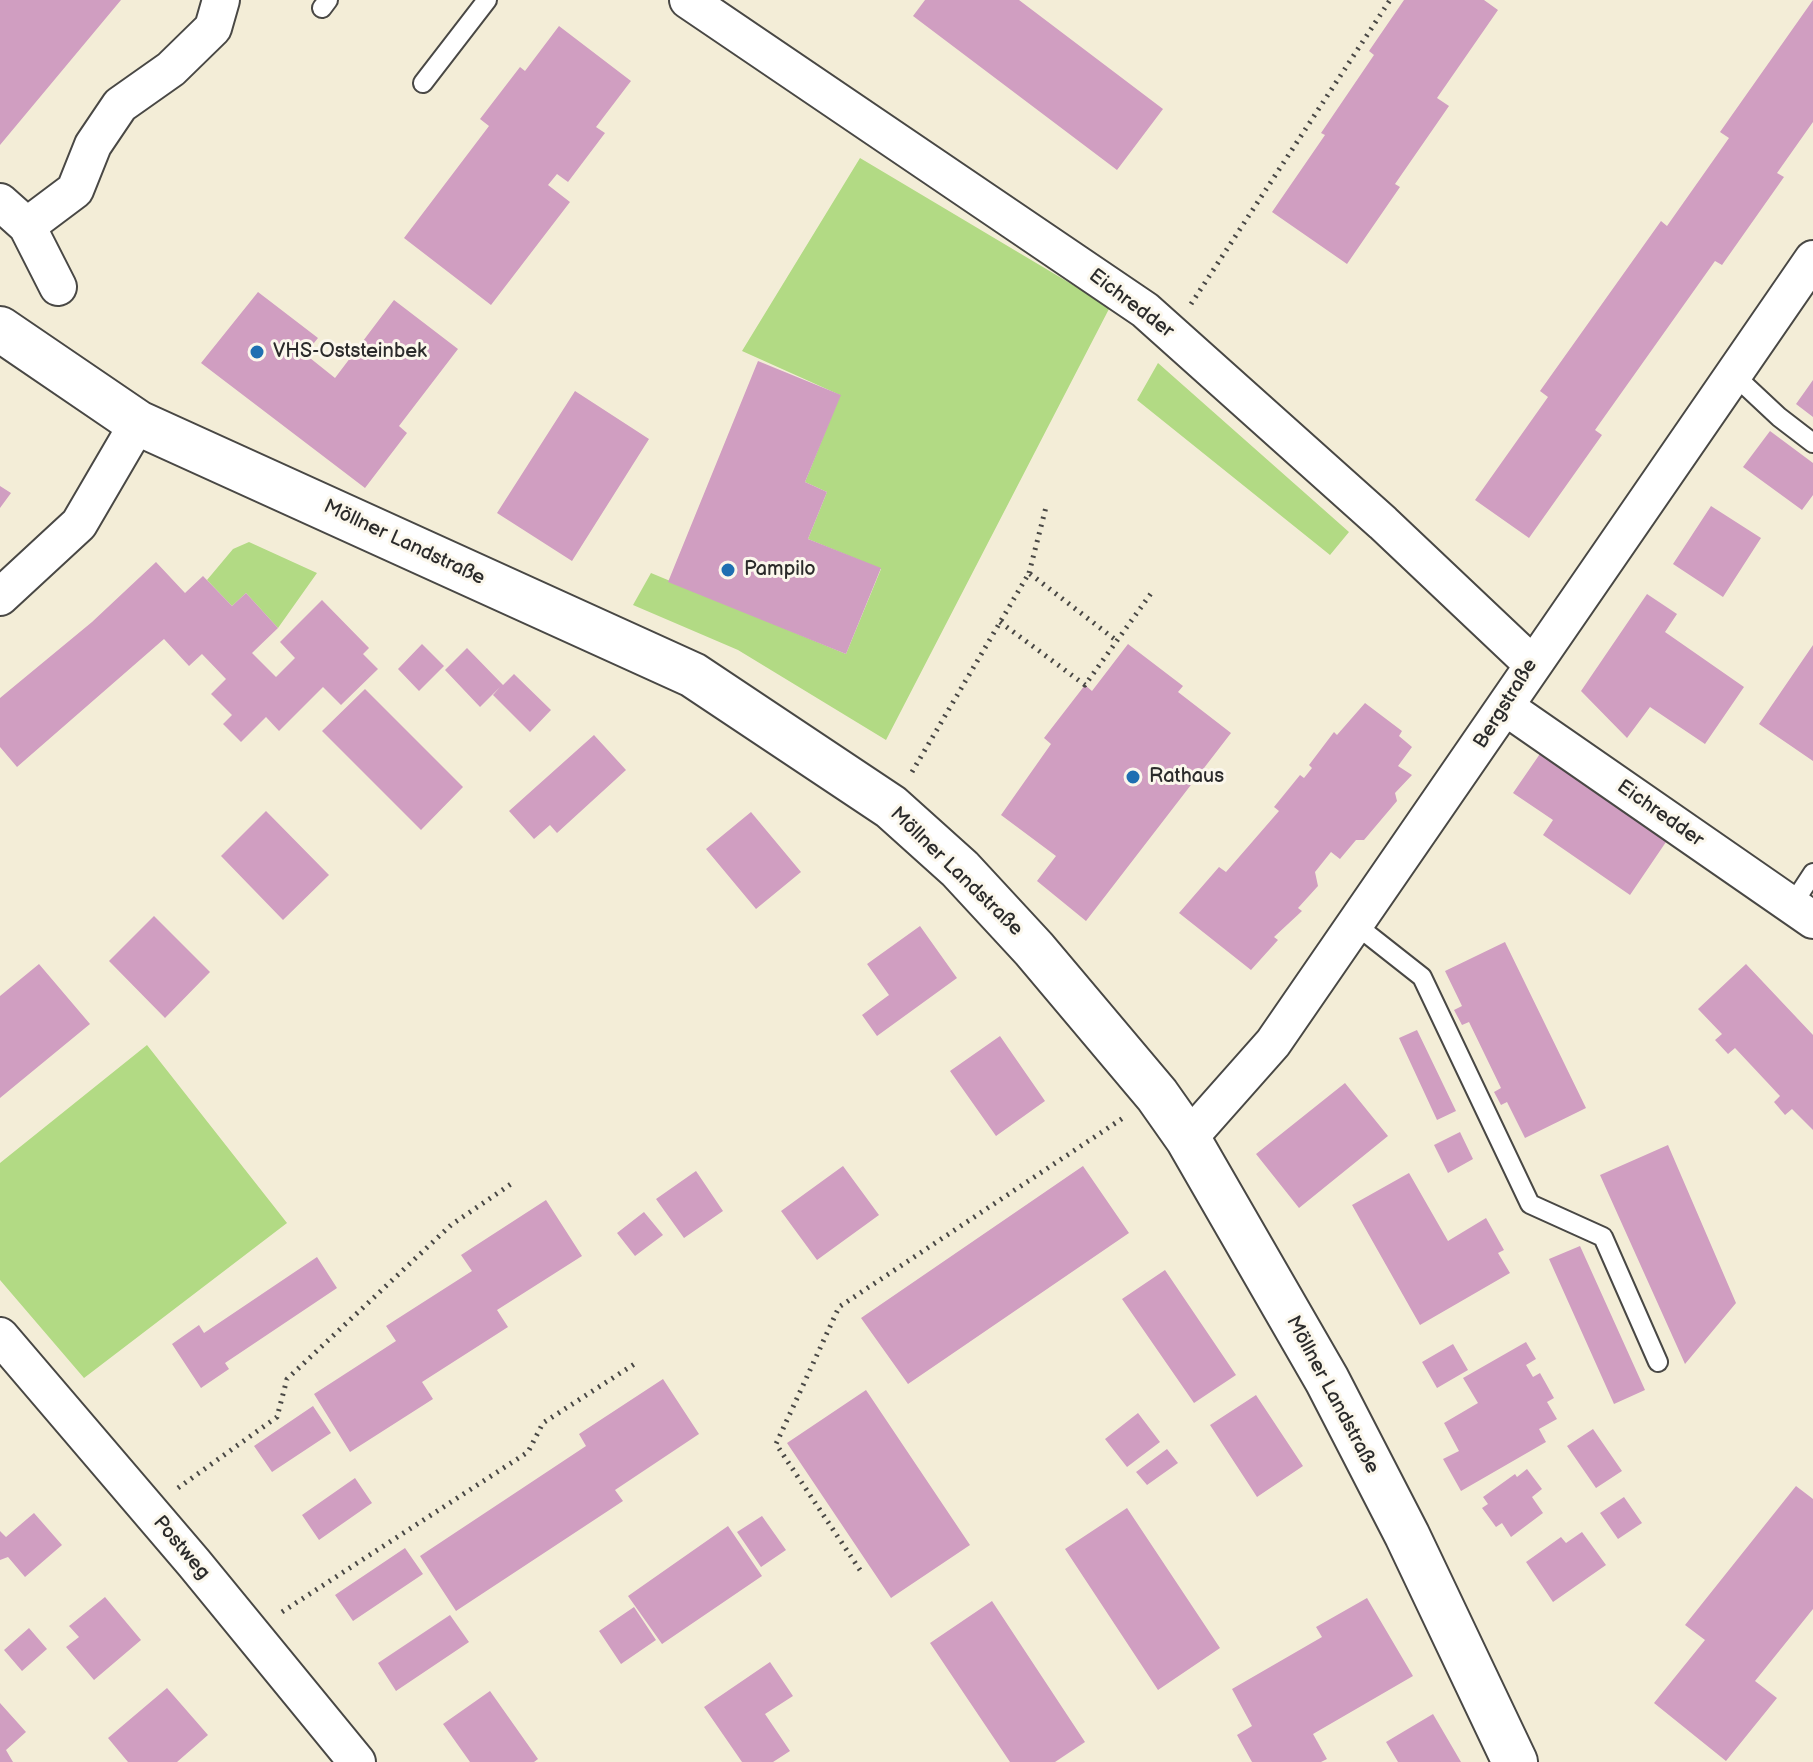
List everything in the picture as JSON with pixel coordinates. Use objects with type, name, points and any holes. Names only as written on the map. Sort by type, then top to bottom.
[{"type":"main road","name":"Möllner Landstraße","points":[[0,329],[138,423],[693,675],[891,807],[960,869],[1034,949],[1157,1095],[1188,1139],[1327,1380],[1407,1535],[1515,1762]]},
{"type":"street","points":[[27,226],[75,190],[93,145],[120,105],[171,69],[213,28],[221,0]]},
{"type":"street","name":"Eichredder","points":[[688,0],[1132,301],[1383,523],[1531,663]]},
{"type":"street","points":[[0,202],[27,226],[58,287]]},
{"type":"street","name":"Bergstraße","points":[[1188,1139],[1273,1043],[1507,708],[1531,663],[1813,259]]},
{"type":"street","points":[[0,597],[79,524],[138,423]]},
{"type":"street","name":"Eichredder","points":[[1507,708],[1802,913]]},
{"type":"street","name":"Postweg","points":[[0,1336],[357,1762]]},
{"type":"lane","points":[[423,83],[487,0]]},
{"type":"lane","points":[[1733,374],[1779,417],[1813,443]]},
{"type":"lane","points":[[1802,913],[1813,873]]},
{"type":"lane","points":[[1356,925],[1422,977],[1530,1204],[1603,1237],[1658,1362]]},
{"type":"path","points":[[1172,334],[1390,0]]},
{"type":"path","points":[[891,807],[1029,573],[1046,507]]},
{"type":"path","points":[[1029,573],[1117,641]]},
{"type":"path","points":[[1000,622],[1085,685],[1152,592]]},
{"type":"path","points":[[860,1570],[776,1444],[839,1307],[1157,1095]]},
{"type":"path","points":[[148,1509],[277,1417],[287,1379],[451,1225],[511,1184]]},
{"type":"path","points":[[251,1633],[528,1452],[543,1423],[636,1363]]},
{"type":"green space","points":[[860,158],[1110,307],[886,740],[738,650],[633,605],[651,573],[846,654],[881,569],[808,539],[827,492],[805,482],[840,395],[742,351]]},
{"type":"green space","points":[[1158,363],[1349,532],[1330,555],[1137,400]]},
{"type":"green space","points":[[249,542],[317,573],[278,628],[246,593],[232,606],[207,580],[233,549]]},
{"type":"green space","points":[[147,1045],[287,1223],[84,1378],[0,1280],[0,1163]]},
{"type":"building","points":[[0,0],[121,0],[0,145]]},
{"type":"building","points":[[925,0],[1019,0],[1163,109],[1117,170],[913,16]]},
{"type":"building","points":[[1404,0],[1484,0],[1498,10],[1437,98],[1449,106],[1395,184],[1400,187],[1347,264],[1272,212],[1325,135],[1321,133],[1374,55],[1369,51]]},
{"type":"building","points":[[1813,0],[1813,122],[1777,173],[1784,177],[1722,265],[1715,261],[1595,430],[1602,435],[1529,538],[1475,500],[1548,397],[1540,391],[1661,221],[1667,226],[1729,138],[1720,132]]},
{"type":"building","points":[[559,26],[631,81],[596,127],[605,133],[568,182],[557,174],[548,185],[570,202],[491,305],[404,238],[489,126],[480,119],[520,67],[525,71]]},
{"type":"building","points":[[258,292],[318,338],[305,354],[335,378],[394,300],[458,349],[399,426],[407,433],[365,488],[201,363]]},
{"type":"building","points":[[758,361],[841,395],[805,482],[827,492],[808,539],[881,568],[846,654],[668,582]]},
{"type":"building","points":[[1813,380],[1813,417],[1796,404]]},
{"type":"building","points":[[575,391],[649,439],[572,561],[497,513]]},
{"type":"building","points":[[1770,431],[1813,463],[1813,495],[1802,510],[1743,467]]},
{"type":"building","points":[[0,486],[11,493],[0,508]]},
{"type":"building","points":[[1711,506],[1761,538],[1723,597],[1673,564]]},
{"type":"building","points":[[156,562],[185,593],[203,576],[232,606],[246,593],[278,628],[252,653],[276,677],[295,658],[280,642],[322,600],[369,648],[363,654],[378,669],[341,705],[323,687],[279,731],[266,717],[241,742],[223,724],[232,715],[211,694],[226,679],[202,654],[189,666],[164,639],[17,767],[0,747],[0,698],[92,622]]},
{"type":"building","points":[[1647,594],[1677,614],[1665,632],[1744,687],[1705,744],[1650,707],[1627,738],[1581,691]]},
{"type":"building","points":[[422,644],[444,666],[419,691],[398,669]]},
{"type":"building","points":[[1128,644],[1183,686],[1178,692],[1231,733],[1086,921],[1037,881],[1056,856],[1001,815],[1051,744],[1044,738],[1085,685],[1092,691]]},
{"type":"building","points":[[1813,645],[1813,761],[1759,724]]},
{"type":"building","points":[[467,648],[503,685],[514,674],[551,710],[530,732],[493,695],[500,687],[480,707],[445,670]]},
{"type":"building","points":[[365,689],[463,787],[421,830],[322,731]]},
{"type":"building","points":[[1365,703],[1402,731],[1399,736],[1412,747],[1398,766],[1412,775],[1395,793],[1397,801],[1364,840],[1356,840],[1340,859],[1331,852],[1315,872],[1318,886],[1298,908],[1302,911],[1274,937],[1278,940],[1251,970],[1179,913],[1219,867],[1226,872],[1279,811],[1274,807],[1300,775],[1304,778],[1312,768],[1309,765],[1334,732],[1337,735]]},
{"type":"building","points":[[594,735],[626,770],[557,833],[550,825],[534,839],[509,811]]},
{"type":"building","points":[[1544,748],[1668,839],[1630,895],[1543,835],[1553,820],[1513,793]]},
{"type":"building","points":[[266,811],[329,875],[283,920],[221,856]]},
{"type":"building","points":[[751,812],[801,872],[756,909],[706,849]]},
{"type":"building","points":[[154,916],[210,972],[165,1018],[109,961]]},
{"type":"building","points":[[920,926],[957,978],[877,1036],[862,1015],[889,995],[867,964]]},
{"type":"building","points":[[1505,942],[1586,1108],[1525,1138],[1507,1102],[1501,1105],[1494,1092],[1501,1088],[1469,1022],[1462,1025],[1454,1010],[1462,1006],[1445,971]]},
{"type":"building","points":[[39,964],[90,1024],[0,1098],[0,996]]},
{"type":"building","points":[[1746,964],[1813,1035],[1813,1130],[1792,1109],[1785,1115],[1774,1102],[1780,1096],[1735,1048],[1728,1054],[1715,1040],[1722,1034],[1698,1009]]},
{"type":"building","points":[[1417,1030],[1456,1111],[1437,1120],[1399,1038]]},
{"type":"building","points":[[1000,1036],[1045,1101],[996,1136],[950,1071]]},
{"type":"building","points":[[1345,1083],[1388,1136],[1299,1208],[1256,1154]]},
{"type":"building","points":[[1460,1132],[1473,1159],[1448,1173],[1434,1145]]},
{"type":"building","points":[[1668,1145],[1736,1303],[1685,1364],[1600,1175]]},
{"type":"building","points":[[843,1166],[879,1215],[817,1260],[781,1211]]},
{"type":"building","points":[[1083,1166],[1129,1233],[908,1384],[861,1318]]},
{"type":"building","points":[[696,1171],[723,1211],[684,1238],[656,1199]]},
{"type":"building","points":[[1409,1173],[1448,1241],[1486,1218],[1504,1250],[1498,1253],[1510,1273],[1420,1325],[1352,1205]]},
{"type":"building","points":[[546,1200],[582,1256],[497,1310],[508,1327],[422,1382],[433,1399],[350,1452],[314,1394],[396,1341],[386,1326],[472,1271],[461,1255]]},
{"type":"building","points":[[644,1212],[663,1235],[635,1256],[617,1233]]},
{"type":"building","points":[[1580,1246],[1645,1390],[1614,1404],[1549,1259]]},
{"type":"building","points":[[317,1257],[337,1288],[225,1363],[229,1369],[201,1388],[172,1344],[199,1325],[204,1333]]},
{"type":"building","points":[[1165,1270],[1236,1375],[1194,1403],[1122,1299]]},
{"type":"building","points":[[1526,1342],[1536,1359],[1526,1365],[1533,1377],[1540,1373],[1554,1398],[1547,1402],[1557,1419],[1539,1429],[1546,1442],[1461,1491],[1443,1459],[1459,1451],[1444,1423],[1478,1403],[1463,1378]]},
{"type":"building","points":[[1453,1344],[1468,1370],[1437,1388],[1422,1362]]},
{"type":"building","points":[[663,1379],[699,1434],[615,1490],[623,1501],[456,1611],[420,1556],[586,1446],[579,1434]]},
{"type":"building","points":[[866,1390],[970,1545],[891,1598],[787,1443]]},
{"type":"building","points":[[1256,1395],[1303,1466],[1257,1497],[1210,1425]]},
{"type":"building","points":[[313,1406],[331,1433],[272,1472],[254,1446]]},
{"type":"building","points":[[1138,1413],[1160,1442],[1127,1467],[1105,1439]]},
{"type":"building","points":[[1593,1429],[1622,1471],[1596,1488],[1567,1446]]},
{"type":"building","points":[[1167,1449],[1178,1463],[1147,1485],[1136,1472]]},
{"type":"building","points":[[1527,1469],[1542,1489],[1532,1497],[1543,1513],[1511,1537],[1502,1523],[1496,1527],[1482,1508],[1488,1504],[1483,1497]]},
{"type":"building","points":[[355,1478],[372,1503],[319,1540],[302,1515]]},
{"type":"building","points":[[1796,1486],[1813,1499],[1813,1609],[1755,1681],[1777,1698],[1726,1761],[1654,1703],[1705,1640],[1685,1625]]},
{"type":"building","points":[[1624,1497],[1642,1523],[1618,1539],[1600,1513]]},
{"type":"building","points":[[1127,1508],[1220,1648],[1158,1690],[1065,1549]]},
{"type":"building","points":[[34,1513],[62,1545],[25,1577],[8,1557],[0,1560],[0,1531],[6,1537]]},
{"type":"building","points":[[762,1516],[786,1550],[761,1567],[737,1532]]},
{"type":"building","points":[[728,1526],[762,1576],[662,1644],[628,1596]]},
{"type":"building","points":[[1582,1532],[1606,1565],[1553,1602],[1526,1562],[1561,1537],[1566,1543]]},
{"type":"building","points":[[405,1548],[423,1574],[353,1621],[335,1595]]},
{"type":"building","points":[[105,1597],[141,1640],[94,1680],[66,1647],[79,1637],[69,1626]]},
{"type":"building","points":[[1367,1598],[1413,1676],[1313,1734],[1327,1759],[1321,1762],[1252,1762],[1237,1735],[1252,1726],[1232,1689],[1322,1637],[1316,1627]]},
{"type":"building","points":[[992,1601],[1085,1742],[1055,1762],[1010,1762],[930,1643]]},
{"type":"building","points":[[634,1607],[656,1640],[621,1664],[599,1631]]},
{"type":"building","points":[[450,1615],[469,1642],[396,1691],[378,1663]]},
{"type":"building","points":[[29,1628],[47,1649],[22,1671],[4,1650]]},
{"type":"building","points":[[770,1662],[793,1696],[765,1714],[790,1751],[773,1762],[742,1762],[704,1707]]},
{"type":"building","points":[[167,1688],[208,1735],[177,1762],[128,1762],[108,1738]]},
{"type":"building","points":[[490,1691],[538,1759],[534,1762],[470,1762],[443,1724]]},
{"type":"building","points":[[0,1703],[26,1732],[6,1750],[13,1762],[0,1762]]},
{"type":"building","points":[[1433,1714],[1461,1762],[1398,1762],[1386,1742]]},
{"type":"place","name":"VHS-Oststeinbek","points":[[257,352]]},
{"type":"place","name":"Pampilo","points":[[728,570]]},
{"type":"place","name":"Rathaus","points":[[1133,777]]}]
